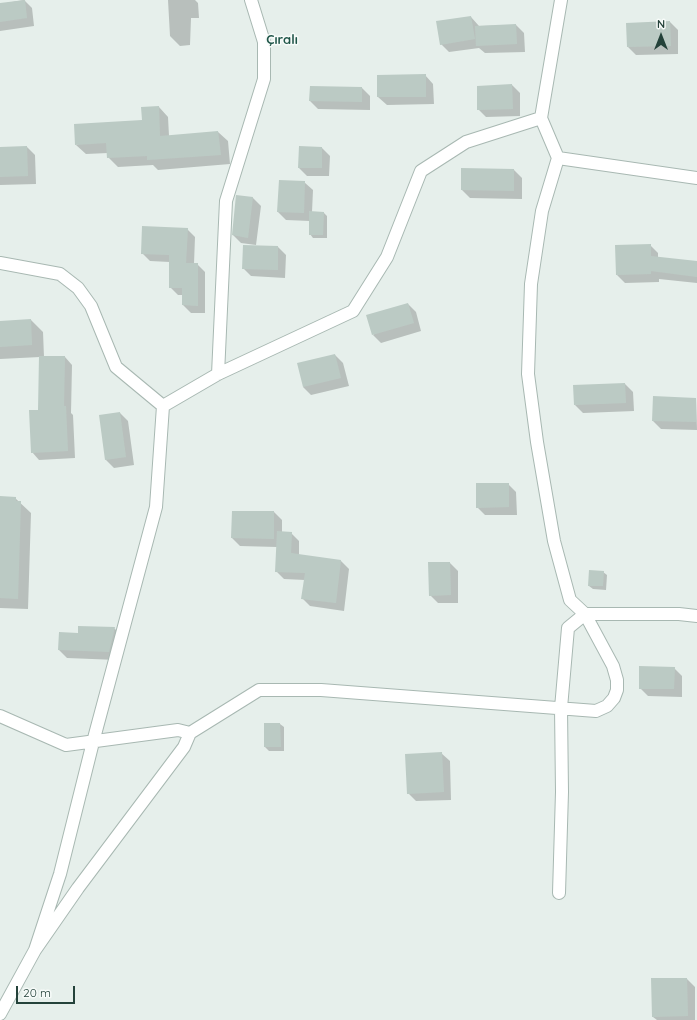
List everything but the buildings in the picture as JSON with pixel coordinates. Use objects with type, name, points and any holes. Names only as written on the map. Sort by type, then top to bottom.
[{"type":"street","points":[[218,374],[226,201],[264,79],[264,42],[251,0]]},
{"type":"street","points":[[0,1014],[36,950],[78,888],[184,747],[190,733],[259,690],[321,690],[596,711],[607,706],[614,698],[617,690],[617,680],[613,666],[585,614],[570,600],[554,541],[537,442],[528,374],[531,284],[542,211],[558,158],[541,118],[561,0]]},
{"type":"street","points":[[163,406],[218,374],[353,310],[387,257],[421,171],[466,142],[541,118]]},
{"type":"street","points":[[558,158],[697,178]]},
{"type":"street","points":[[0,263],[60,274],[78,288],[91,306],[116,367],[163,406]]},
{"type":"street","points":[[36,950],[60,874],[92,742],[156,507],[163,406]]},
{"type":"street","points":[[559,893],[562,792],[561,708],[568,628],[585,614],[679,614],[697,616]]},
{"type":"street","points":[[0,716],[66,744],[92,742],[178,730],[190,733]]},
{"type":"district","name":"Çıralı","points":[[282,40]]}]
